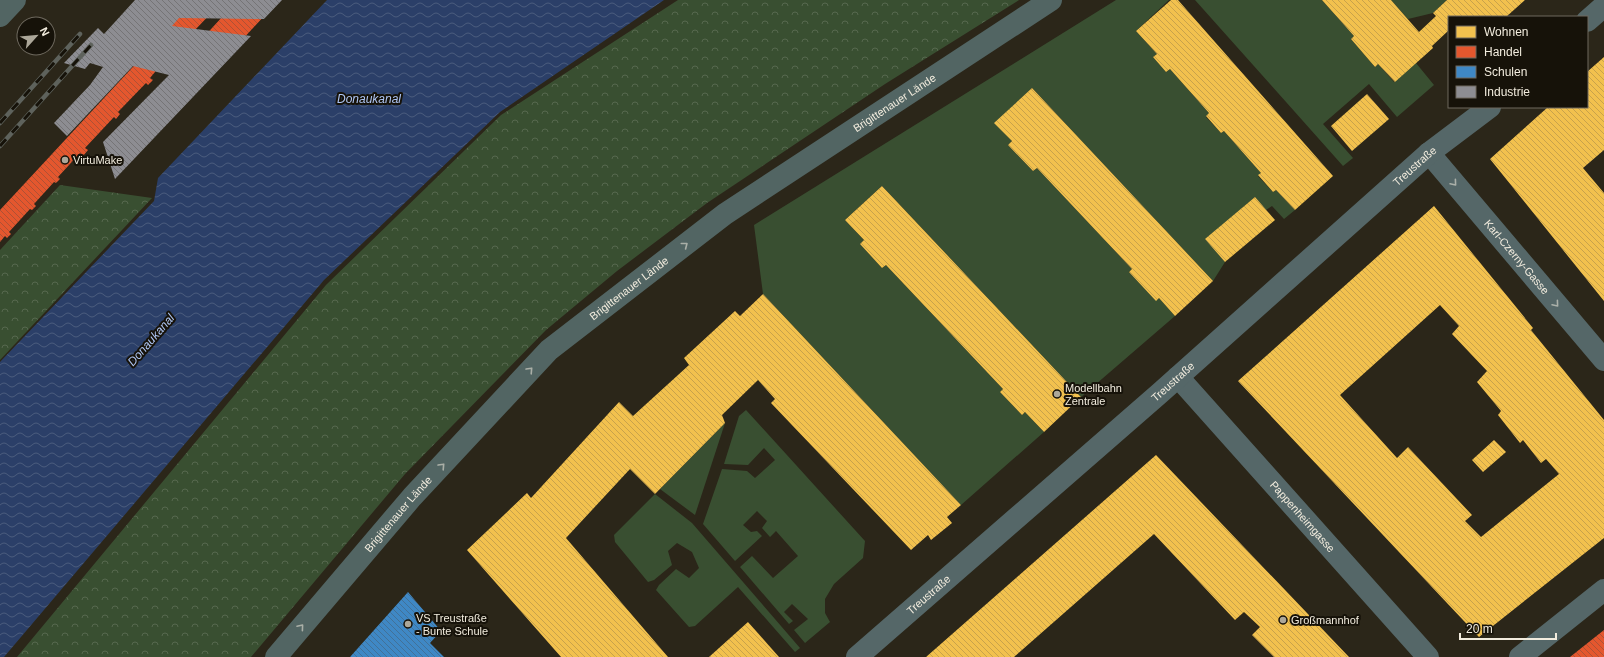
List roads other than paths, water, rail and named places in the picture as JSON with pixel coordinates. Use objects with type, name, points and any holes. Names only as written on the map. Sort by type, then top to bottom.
[{"type":"main road","points":[[0,16],[15,0]]},
{"type":"main road","name":"Brigittenauer Lände","points":[[276,657],[412,498],[549,350],[725,214],[1050,0]]},
{"type":"street","points":[[1588,20],[1604,6]]},
{"type":"street","name":"Treustraße","points":[[857,657],[1178,377],[1429,153],[1489,108]]},
{"type":"street","name":"Karl-Czerny-Gasse","points":[[1429,153],[1604,360]]},
{"type":"street","name":"Pappenheimgasse","points":[[1178,377],[1428,657]]},
{"type":"street","points":[[1520,657],[1604,590]]},
{"type":"water","name":"Donaukanal","points":[[327,0],[664,0],[500,112],[324,280],[4,657],[0,657],[0,362],[154,201],[158,178]]},
{"type":"railway","points":[[0,123],[80,34]]},
{"type":"railway","points":[[0,146],[91,45]]},
{"type":"place","name":"VirtuMake","points":[[65,160]]},
{"type":"place","name":"Modellbahn Zentrale","points":[[1057,394]]},
{"type":"place","name":"Großmannhof","points":[[1283,620]]},
{"type":"place","name":"VS Treustraße - Bunte Schule","points":[[408,624]]}]
